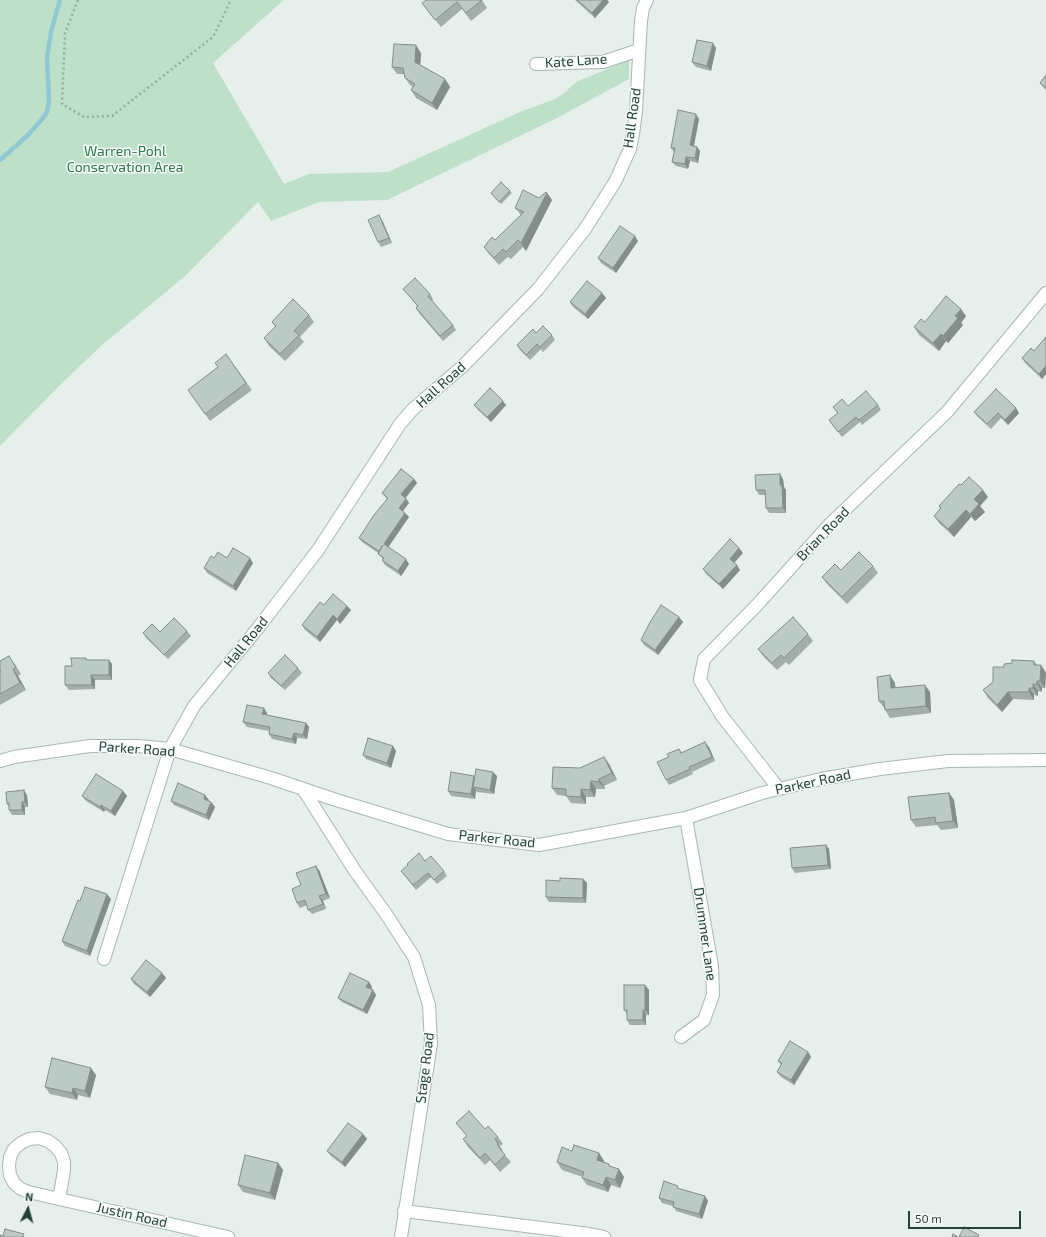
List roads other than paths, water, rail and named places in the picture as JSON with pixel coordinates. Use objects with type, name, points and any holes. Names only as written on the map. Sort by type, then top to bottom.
[{"type":"street","name":"Hall Road","points":[[104,959],[170,749],[194,706],[258,628],[318,550],[400,424],[413,409],[463,366],[538,290],[588,223],[615,182],[630,149],[636,111],[642,17],[647,0]]},
{"type":"street","name":"Kate Lane","points":[[536,64],[602,62],[639,50]]},
{"type":"street","name":"Brian Road","points":[[780,789],[722,716],[700,680],[704,659],[757,605],[830,524],[947,412],[1046,293]]},
{"type":"street","name":"Parker Road","points":[[0,761],[14,757],[90,746],[138,746],[170,749],[271,778],[448,834],[540,845],[686,818],[762,793],[821,779],[872,770],[948,761],[1046,760]]},
{"type":"street","name":"Stage Road","points":[[303,789],[355,871],[386,914],[414,957],[429,1005],[431,1044],[401,1237]]},
{"type":"street","name":"Drummer Lane","points":[[681,1037],[704,1020],[713,995],[712,966],[686,818]]},
{"type":"street","name":"Justin Road","points":[[59,1199],[64,1171],[64,1162],[61,1153],[52,1143],[39,1138],[29,1139],[21,1143],[14,1149],[9,1161],[10,1175],[21,1189],[59,1199],[228,1237]]},
{"type":"street","points":[[404,1211],[563,1230],[604,1237]]},
{"type":"waterway","points":[[0,160],[28,135],[47,112],[49,101],[47,58],[51,32],[60,0]]},
{"type":"park label","name":"Warren-Pohl Conservation Area","points":[[125,160]]}]
